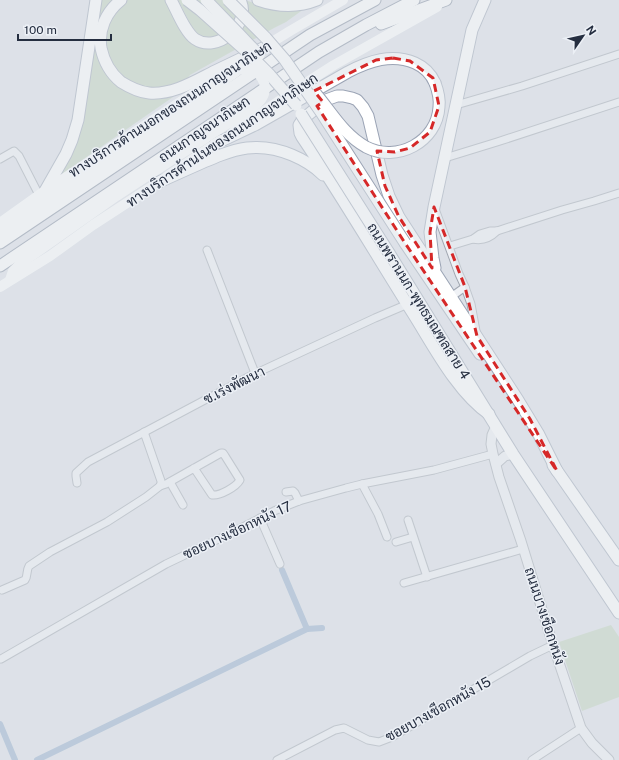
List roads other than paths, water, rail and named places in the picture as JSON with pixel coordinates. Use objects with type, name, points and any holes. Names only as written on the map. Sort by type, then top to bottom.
[{"type":"main road","points":[[42,193],[66,154],[78,120],[96,0]]},
{"type":"main road","points":[[120,0],[107,15],[102,25],[100,34],[101,45],[103,55],[110,71],[119,80],[138,91],[154,93],[173,90],[190,84],[265,47]]},
{"type":"main road","points":[[172,0],[185,27],[192,37],[202,42],[214,43],[225,39],[239,23],[243,11],[243,6],[240,0]]},
{"type":"main road","points":[[187,0],[247,52],[270,75]]},
{"type":"main road","points":[[198,0],[246,46],[296,105]]},
{"type":"main road","name":"ถนนพรานนก-พุทธมณฑลสาย 4","points":[[206,0],[257,53],[278,79],[296,105],[453,355],[513,454],[619,613]]},
{"type":"main road","name":"ถนนพรานนก-พุทธมณฑลสาย 4","points":[[228,0],[266,38],[285,60],[557,471],[618,556]]},
{"type":"main road","points":[[258,0],[276,5],[293,6],[302,5],[317,0]]},
{"type":"main road","name":"ทางบริการด้านนอกของถนนกาญจนาภิเษก","points":[[0,223],[42,193],[265,47],[343,0]]},
{"type":"main road","name":"ถนนกาญจนาภิเษก","points":[[0,243],[310,36],[375,0]]},
{"type":"main road","name":"ถนนกาญจนาภิเษก","points":[[0,266],[313,56],[366,25],[414,0]]},
{"type":"main road","points":[[366,25],[373,26],[380,24],[446,0]]},
{"type":"main road","name":"ทางบริการด้านในของถนนกาญจนาภิเษก","points":[[0,287],[50,256],[93,225],[328,69],[449,0]]},
{"type":"main road","points":[[442,283],[432,258],[430,232],[434,206],[472,30],[485,0]]},
{"type":"main road","points":[[215,144],[255,125],[353,69],[376,60],[393,58],[403,59],[417,64],[432,78],[438,91],[439,106],[436,120],[430,132],[422,141],[410,148],[395,152],[381,152],[366,147],[342,127],[312,88],[285,60]]},
{"type":"main road","points":[[0,232],[192,104],[239,70],[244,68],[252,70],[257,72],[262,78],[265,85],[264,93],[260,101],[253,107],[118,195],[20,264],[13,271],[10,280]]},
{"type":"main road","points":[[488,414],[475,403],[459,384],[302,137],[299,125],[302,119],[326,100],[337,96],[352,98],[357,100],[366,111],[370,121],[382,175],[389,196],[399,217],[530,419],[557,471]]},
{"type":"main road","points":[[159,182],[210,159],[230,152],[246,148],[261,147],[274,148],[311,164],[320,171],[335,188]]},
{"type":"street","points":[[456,105],[522,86],[619,54]]},
{"type":"street","points":[[445,158],[619,102]]},
{"type":"street","points":[[0,159],[14,151],[17,153],[42,193]]},
{"type":"street","points":[[450,246],[473,239],[481,240],[491,237],[497,231],[619,193]]},
{"type":"street","points":[[434,206],[471,304],[477,336]]},
{"type":"street","points":[[207,250],[255,373]]},
{"type":"street","points":[[452,297],[465,288]]},
{"type":"street","name":"ซ.เร่งพัฒนา","points":[[77,483],[76,473],[85,464],[144,432],[255,373],[408,304]]},
{"type":"street","name":"ถนนบางเชือกหนัง","points":[[496,426],[492,435],[491,444],[499,477],[581,728],[609,760]]},
{"type":"street","points":[[144,432],[161,481],[160,486]]},
{"type":"street","points":[[2,590],[25,580],[27,578],[27,569],[29,566],[50,552],[107,522],[146,497],[160,486],[170,482],[194,468],[218,454],[223,453],[240,480],[237,484],[219,495],[212,495],[194,468]]},
{"type":"street","name":"ซอยบางเชือกหนัง 17","points":[[1,659],[166,564],[274,511],[299,501],[362,484],[434,470],[493,454]]},
{"type":"street","points":[[496,464],[505,456],[513,454]]},
{"type":"street","points":[[170,482],[183,505]]},
{"type":"street","points":[[362,484],[378,514],[387,537]]},
{"type":"street","points":[[286,492],[293,491],[299,501]]},
{"type":"street","points":[[260,518],[280,564]]},
{"type":"street","points":[[408,520],[427,577]]},
{"type":"street","points":[[396,542],[413,537]]},
{"type":"street","points":[[404,583],[523,549]]},
{"type":"street","name":"ซอยบางเชือกหนัง 15","points":[[277,760],[335,730],[344,728],[368,740],[379,742],[392,737],[530,656],[553,645]]},
{"type":"street","points":[[532,760],[581,728]]},
{"type":"waterway","points":[[282,570],[307,629]]},
{"type":"waterway","points":[[37,760],[307,629],[322,628]]},
{"type":"waterway","points":[[0,724],[15,760]]}]
